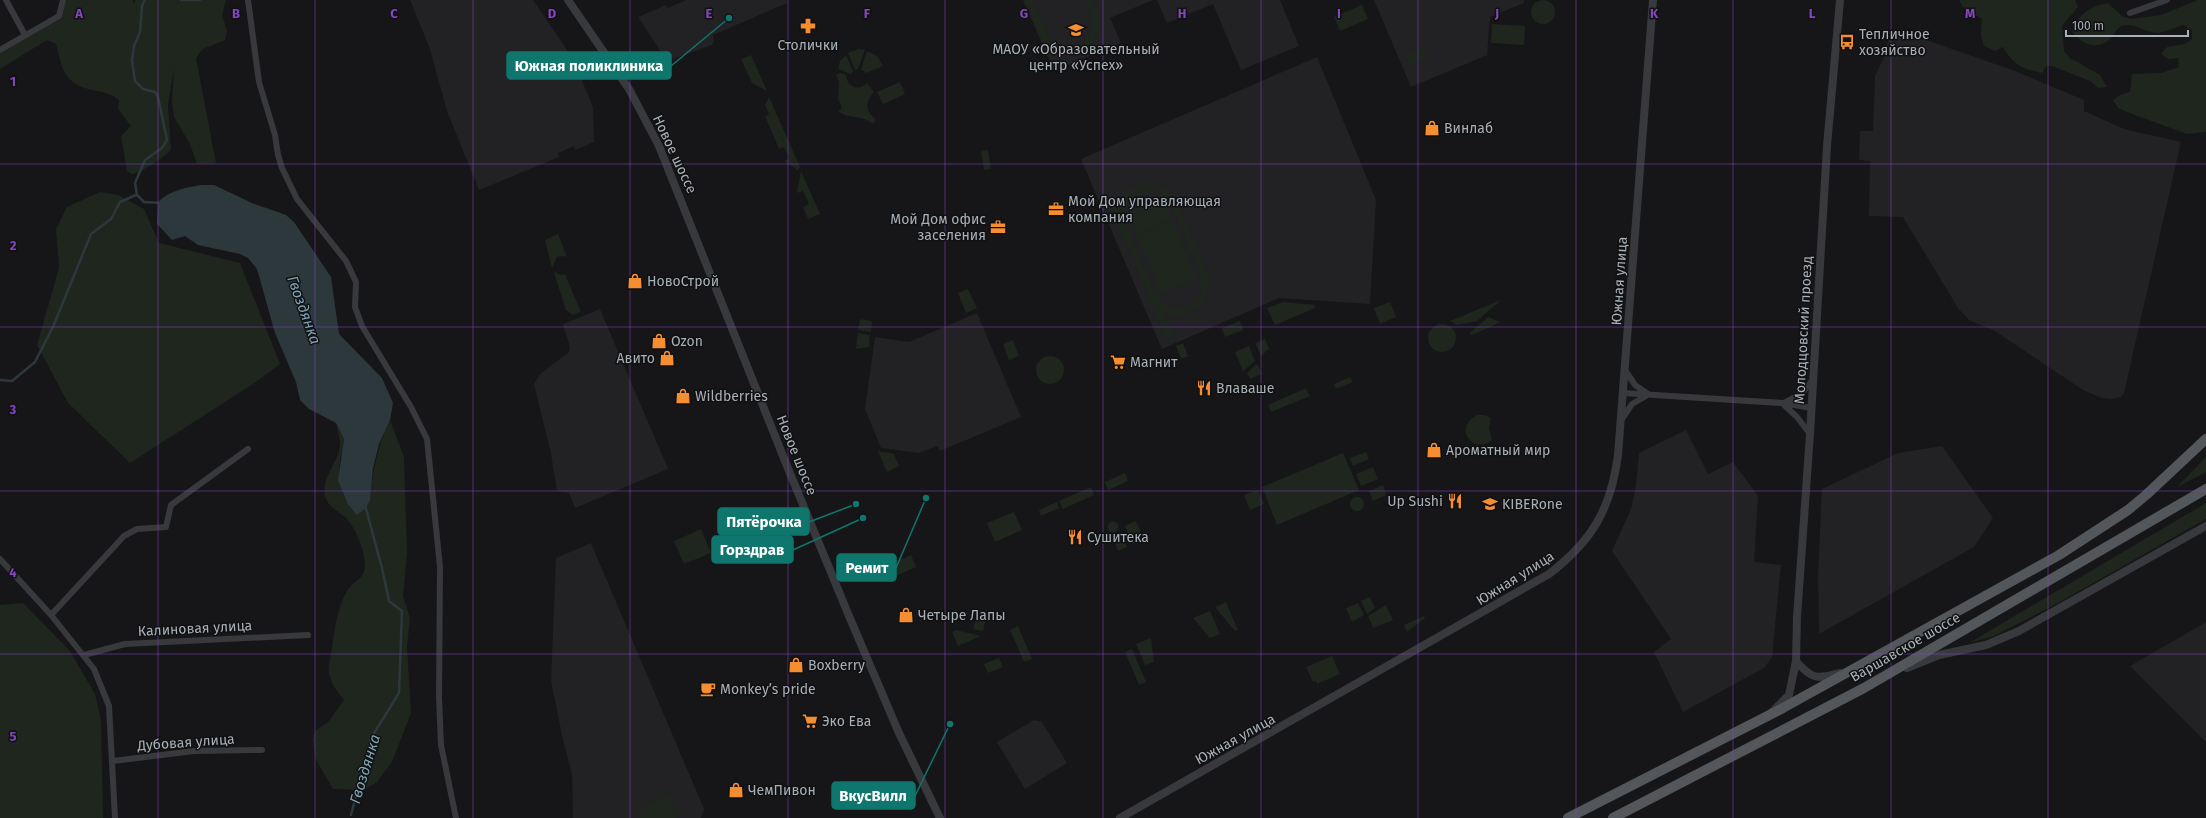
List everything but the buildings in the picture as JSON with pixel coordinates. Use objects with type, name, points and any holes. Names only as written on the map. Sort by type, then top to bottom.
[{"type":"main road","name":"Варшавское шоссе","points":[[1568,818],[1855,670],[2059,555],[2146,496],[2206,439]]},
{"type":"main road","name":"Варшавское шоссе","points":[[1613,818],[1816,714],[1875,682],[2206,489]]},
{"type":"street","points":[[6,0],[25,35]]},
{"type":"street","points":[[0,50],[59,16],[63,0]]},
{"type":"street","points":[[248,0],[259,82],[275,136],[278,156],[282,168],[297,199],[346,261],[356,282],[355,307],[362,326],[412,407],[427,440],[440,566],[439,697],[441,745],[456,818]]},
{"type":"street","name":"Новое шоссе","points":[[568,0],[629,89],[659,146],[787,466],[849,616],[899,733],[940,818]]},
{"type":"street","name":"Молодцовский проезд","points":[[1767,716],[1789,695],[1796,661],[1797,617],[1812,408],[1827,146],[1840,0]]},
{"type":"street","points":[[2130,13],[2167,0]]},
{"type":"street","name":"Южная улица","points":[[1120,818],[1549,574],[1571,557],[1589,537],[1601,518],[1613,488],[1621,420],[1654,2]]},
{"type":"street","points":[[1625,370],[1635,385],[1650,395]]},
{"type":"street","points":[[1782,403],[1802,394],[1813,380]]},
{"type":"street","points":[[1623,393],[1782,403],[1812,408]]},
{"type":"street","points":[[1621,420],[1632,404],[1650,395]]},
{"type":"street","points":[[1782,403],[1797,417],[1810,434]]},
{"type":"street","points":[[51,615],[124,536],[137,529],[166,527],[171,505],[248,450]]},
{"type":"street","points":[[1875,682],[1921,661],[1939,655],[1986,645],[2019,632],[2206,526]]},
{"type":"street","points":[[0,559],[51,615],[94,669],[109,706],[116,818]]},
{"type":"street","name":"Калиновая улица","points":[[84,655],[125,644],[308,635]]},
{"type":"street","points":[[1796,661],[1807,674],[1817,678],[1855,670]]},
{"type":"street","name":"Дубовая улица","points":[[113,761],[194,751],[262,750]]},
{"type":"shaded area","points":[[63,0],[133,0],[133,4],[136,0],[226,0],[222,15],[227,31],[225,40],[203,49],[196,58],[216,163],[197,164],[190,144],[174,117],[172,102],[174,68],[168,105],[171,149],[153,164],[132,174],[127,171],[121,136],[131,126],[118,109],[119,100],[106,93],[79,86],[73,82],[63,69],[56,44],[47,40],[0,69],[0,50],[59,16]]},
{"type":"shaded area","points":[[410,0],[533,0],[572,57],[593,107],[594,142],[575,150],[574,146],[558,153],[559,157],[479,190],[447,111],[430,49]]},
{"type":"shaded area","points":[[686,0],[786,0],[787,3],[713,35],[714,39],[712,45],[667,61],[638,17],[666,5],[668,8]]},
{"type":"shaded area","name":"МАОУ «Образовательный центр «Успех»","points":[[1023,0],[1153,0],[1110,18],[1121,43],[1054,71]]},
{"type":"shaded area","points":[[1025,0],[1031,0],[1050,40],[1056,44],[1070,47],[1083,43],[1092,31],[1092,17],[1085,0],[1092,0],[1099,17],[1098,30],[1095,38],[1091,44],[1077,52],[1068,53],[1052,49],[1055,58],[1051,60]]},
{"type":"shaded area","name":"МАОУ «Образовательный центр «Успех»","points":[[1157,0],[1280,0],[1299,46],[1241,70],[1213,4],[1167,23]]},
{"type":"shaded area","points":[[1374,0],[1524,0],[1524,3],[1490,17],[1487,55],[1411,87]]},
{"type":"shaded area","points":[[1543,0],[1551,4],[1555,12],[1551,20],[1543,24],[1535,20],[1531,12],[1535,4]]},
{"type":"shaded area","points":[[1959,0],[2075,0],[2078,7],[2062,26],[2064,51],[2070,58],[2100,75],[2107,87],[2098,88],[2090,81],[2052,66],[2046,66],[2042,73],[2029,70],[2015,62],[2003,47],[1995,51],[1984,46],[1981,35],[1982,19],[1963,7]]},
{"type":"shaded area","points":[[2198,0],[2206,0],[2206,132],[2187,134],[2118,108],[2113,100],[2120,95],[2130,92],[2132,74],[2161,73],[2179,67],[2178,58],[2168,59],[2161,54],[2167,47],[2185,44],[2192,39],[2192,30],[2183,25],[2156,33],[2126,25],[2119,28],[2111,38],[2100,45],[2090,45],[2085,43],[2072,31],[2077,20],[2081,16],[2096,6],[2102,4],[2108,3],[2123,17],[2132,19],[2161,15]]},
{"type":"shaded area","points":[[1362,5],[1368,19],[1340,31],[1334,17]]},
{"type":"shaded area","points":[[1492,24],[1525,26],[1524,45],[1491,43]]},
{"type":"shaded area","points":[[1890,32],[1918,37],[2015,71],[2084,100],[2084,111],[2124,129],[2181,142],[2124,393],[2121,397],[2113,399],[2102,398],[2083,390],[1995,331],[1969,320],[1958,308],[1903,217],[1869,216],[1870,161],[1859,160],[1860,131],[1873,131],[1875,76],[1884,57]]},
{"type":"shaded area","points":[[1423,46],[1428,58],[1410,66],[1405,54]]},
{"type":"shaded area","points":[[858,49],[865,50],[858,69],[855,70],[848,53]]},
{"type":"shaded area","points":[[867,51],[877,56],[883,66],[866,73],[861,69]]},
{"type":"shaded area","points":[[751,55],[767,91],[752,83],[741,59]]},
{"type":"shaded area","points":[[846,55],[853,71],[851,74],[838,69],[840,61]]},
{"type":"shaded area","points":[[1317,57],[1376,200],[1370,304],[1279,298],[1162,349],[1081,159]]},
{"type":"shaded area","points":[[840,73],[846,75],[849,83],[854,87],[857,88],[864,86],[867,83],[874,92],[868,103],[868,110],[876,119],[873,124],[864,119],[842,114],[838,111],[842,108],[838,99],[839,81],[836,75]]},
{"type":"shaded area","points":[[900,82],[905,94],[883,104],[877,92]]},
{"type":"shaded area","points":[[769,97],[800,167],[798,170],[784,161],[789,158],[784,147],[779,149],[765,116],[769,114],[765,105]]},
{"type":"shaded area","points":[[988,150],[991,169],[984,170],[981,151]]},
{"type":"shaded area","points":[[801,171],[820,214],[808,219],[803,207],[809,204],[803,191],[797,193]]},
{"type":"shaded area","points":[[1145,183],[1162,186],[1174,195],[1208,274],[1207,294],[1198,308],[1192,313],[1184,316],[1164,314],[1173,336],[1166,339],[1108,200],[1116,197],[1119,203],[1129,189]],"holes":[[[1149,191],[1159,193],[1170,202],[1201,276],[1201,293],[1197,299],[1186,306],[1168,306],[1157,297],[1128,228],[1125,211],[1126,206],[1131,199],[1137,194]]]},
{"type":"shaded area","points":[[100,192],[118,195],[144,209],[159,243],[240,263],[280,364],[256,382],[130,463],[68,403],[37,345],[59,268],[56,229],[67,207]]},
{"type":"shaded area","points":[[1164,199],[1172,219],[1137,235],[1128,214]]},
{"type":"shaded area","points":[[1173,221],[1197,278],[1161,293],[1137,236]]},
{"type":"shaded area","points":[[558,234],[567,257],[557,257],[552,268],[545,240]]},
{"type":"shaded area","points":[[556,272],[560,275],[565,274],[581,312],[573,315],[566,310],[554,273]]},
{"type":"shaded area","points":[[968,289],[977,308],[966,313],[958,293]]},
{"type":"shaded area","points":[[1501,300],[1477,321],[1457,325],[1450,321]]},
{"type":"shaded area","points":[[1283,302],[1314,305],[1315,308],[1275,325],[1267,308]]},
{"type":"shaded area","points":[[1390,302],[1396,317],[1380,324],[1374,308]]},
{"type":"shaded area","points":[[600,309],[668,469],[575,508],[569,493],[557,491],[551,454],[534,384],[540,374],[569,352],[570,347],[563,324]]},
{"type":"shaded area","points":[[977,313],[1021,417],[940,451],[937,446],[919,453],[881,448],[865,409],[875,337],[909,342]]},
{"type":"shaded area","points":[[1488,317],[1501,322],[1472,335],[1470,333]]},
{"type":"shaded area","points":[[860,319],[872,321],[871,332],[858,330]]},
{"type":"shaded area","points":[[1240,321],[1243,330],[1225,337],[1222,328]]},
{"type":"shaded area","points":[[1442,324],[1452,328],[1456,338],[1452,348],[1442,352],[1432,348],[1428,338],[1432,328]]},
{"type":"shaded area","points":[[858,333],[870,335],[869,347],[856,349]]},
{"type":"shaded area","points":[[1265,339],[1269,349],[1261,356],[1255,343]]},
{"type":"shaded area","points":[[1013,340],[1019,356],[1009,360],[1003,344]]},
{"type":"shaded area","points":[[1183,343],[1188,356],[1181,359],[1176,346]]},
{"type":"shaded area","points":[[1249,346],[1255,361],[1243,371],[1235,352]]},
{"type":"shaded area","points":[[1050,356],[1060,360],[1064,370],[1060,380],[1050,384],[1040,380],[1036,370],[1040,360]]},
{"type":"shaded area","points":[[1257,364],[1262,374],[1250,379],[1247,373]]},
{"type":"shaded area","points":[[1350,377],[1353,382],[1336,389],[1334,384]]},
{"type":"shaded area","points":[[1306,388],[1310,396],[1271,412],[1268,405]]},
{"type":"shaded area","points":[[1477,415],[1484,415],[1491,418],[1489,428],[1492,440],[1485,444],[1479,445],[1473,443],[1468,438],[1466,433],[1466,427],[1470,420]]},
{"type":"shaded area","points":[[390,420],[404,457],[407,553],[403,596],[410,618],[407,647],[411,713],[392,762],[377,782],[364,790],[333,789],[315,758],[313,739],[315,731],[329,721],[344,700],[332,683],[329,674],[329,665],[336,620],[341,604],[350,586],[363,575],[365,562],[357,535],[350,522],[332,507],[326,499],[324,492],[327,479],[340,447],[336,423],[344,439],[339,471],[343,494],[347,503],[370,500],[376,459]]},
{"type":"shaded area","points":[[1686,430],[1708,474],[1733,462],[1758,496],[1754,562],[1781,565],[1772,657],[1764,668],[1683,712],[1654,652],[1671,639],[1612,551],[1631,509],[1636,485],[1639,453]]},
{"type":"shaded area","points":[[1942,446],[1993,518],[1974,547],[1819,634],[1818,574],[1822,489],[1898,453]]},
{"type":"shaded area","points":[[878,451],[894,454],[899,466],[887,472]]},
{"type":"shaded area","points":[[1366,452],[1369,459],[1353,466],[1350,458]]},
{"type":"shaded area","points":[[1343,453],[1359,490],[1277,525],[1262,487]]},
{"type":"shaded area","points":[[2206,457],[2206,472],[2177,487]]},
{"type":"shaded area","points":[[1373,467],[1378,479],[1361,486],[1356,474]]},
{"type":"shaded area","points":[[1125,473],[1128,481],[1108,490],[1105,482]]},
{"type":"shaded area","points":[[1383,485],[1386,495],[1373,501],[1369,491]]},
{"type":"shaded area","points":[[1091,487],[1094,495],[1063,509],[1059,501]]},
{"type":"shaded area","points":[[1258,490],[1264,504],[1250,510],[1244,495]]},
{"type":"shaded area","points":[[1357,497],[1362,499],[1364,504],[1362,509],[1357,511],[1352,509],[1350,504],[1352,499]]},
{"type":"shaded area","points":[[1057,502],[1059,508],[1041,516],[1039,510]]},
{"type":"shaded area","points":[[2206,503],[2206,519],[2058,603],[1994,636],[1969,643]]},
{"type":"shaded area","points":[[1014,512],[1022,530],[995,542],[987,523]]},
{"type":"shaded area","points":[[1113,521],[1117,523],[1119,527],[1117,531],[1113,533],[1109,531],[1107,527],[1109,523]]},
{"type":"shaded area","points":[[1136,521],[1143,539],[1132,544],[1125,526]]},
{"type":"shaded area","points":[[701,529],[711,553],[684,564],[674,541]]},
{"type":"shaded area","points":[[1121,532],[1127,547],[1118,551],[1112,536]]},
{"type":"shaded area","points":[[591,543],[704,809],[701,818],[573,818],[572,774],[551,681],[556,558]]},
{"type":"shaded area","points":[[911,555],[916,567],[893,577],[898,561]]},
{"type":"shaded area","points":[[1370,597],[1375,608],[1367,614],[1361,601]]},
{"type":"shaded area","points":[[1226,602],[1238,630],[1235,631],[1215,607]]},
{"type":"shaded area","points":[[23,603],[70,651],[95,694],[101,720],[103,818],[0,818],[0,605]]},
{"type":"shaded area","points":[[1358,603],[1364,615],[1352,622],[1346,608]]},
{"type":"shaded area","points":[[1386,605],[1393,620],[1373,628],[1368,616]]},
{"type":"shaded area","points":[[1210,611],[1220,634],[1210,638],[1193,618]]},
{"type":"shaded area","points":[[982,612],[987,613],[983,631],[973,629],[976,618]]},
{"type":"shaded area","points":[[1424,616],[1425,618],[1407,632],[1404,625]]},
{"type":"shaded area","points":[[2206,622],[2206,742],[2130,666]]},
{"type":"shaded area","points":[[1018,626],[1032,659],[1024,662],[1010,630]]},
{"type":"shaded area","points":[[956,630],[981,636],[958,646],[952,632]]},
{"type":"shaded area","points":[[1151,638],[1154,662],[1145,665],[1136,644]]},
{"type":"shaded area","points":[[1132,649],[1146,682],[1139,685],[1125,652]]},
{"type":"shaded area","points":[[1332,656],[1340,674],[1317,684],[1316,681],[1313,682],[1306,667]]},
{"type":"shaded area","points":[[999,658],[1003,667],[988,673],[984,664]]},
{"type":"shaded area","points":[[1034,720],[1042,722],[1067,763],[1025,789],[997,742]]},
{"type":"shaded area","points":[[668,793],[681,815],[676,818],[640,818],[637,812]]},
{"type":"water","points":[[201,185],[214,185],[252,203],[286,215],[294,222],[331,277],[339,334],[382,378],[393,403],[390,420],[379,444],[373,468],[370,500],[366,508],[357,515],[347,503],[338,480],[344,439],[336,423],[309,409],[300,400],[296,382],[275,333],[257,269],[248,258],[240,254],[198,245],[185,236],[172,240],[157,224],[158,202],[173,192]]},
{"type":"waterway","name":"Гвоздянка","points":[[145,0],[142,6],[140,32],[134,46],[132,61],[135,81],[143,89],[155,92],[158,97],[167,140],[162,148],[145,160],[135,183],[137,195],[144,202],[161,203]]},
{"type":"waterway","name":"Гвоздянка","points":[[181,0],[200,0]]},
{"type":"waterway","points":[[0,380],[12,381],[35,362],[53,327],[91,234],[111,219],[120,202],[136,195]]},
{"type":"waterway","name":"Гвоздянка","points":[[351,815],[371,738],[399,693],[402,611],[389,601],[382,568],[365,505]]},
{"type":"place","name":"Южная поликлиника","points":[[729,18]]},
{"type":"place","name":"Столички","points":[[808,26]]},
{"type":"place","name":"МАОУ «Образовательный центр «Успех»","points":[[1076,30]]},
{"type":"place","name":"Тепличное хозяйство","points":[[1847,42]]},
{"type":"place","name":"Винлаб","points":[[1432,128]]},
{"type":"place","name":"Мой Дом управляющая компания","points":[[1056,209]]},
{"type":"place","name":"Мой Дом офис заселения","points":[[998,227]]},
{"type":"place","name":"НовоСтрой","points":[[635,281]]},
{"type":"place","name":"Ozon","points":[[659,341]]},
{"type":"place","name":"Авито","points":[[667,358]]},
{"type":"place","name":"Магнит","points":[[1118,362]]},
{"type":"place","name":"Влаваше","points":[[1204,388]]},
{"type":"place","name":"Wildberries","points":[[683,396]]},
{"type":"place","name":"Ароматный мир","points":[[1434,450]]},
{"type":"place","name":"Ремит","points":[[926,498]]},
{"type":"place","name":"Up Sushi","points":[[1455,501]]},
{"type":"place","name":"Пятёрочка","points":[[856,504]]},
{"type":"place","name":"KIBERone","points":[[1490,504]]},
{"type":"place","name":"Горздрав","points":[[863,518]]},
{"type":"place","name":"Сушитека","points":[[1075,537]]},
{"type":"place","name":"Четыре Лапы","points":[[906,615]]},
{"type":"place","name":"Boxberry","points":[[796,665]]},
{"type":"place","name":"Monkey’s pride","points":[[708,689]]},
{"type":"place","name":"Эко Ева","points":[[810,721]]},
{"type":"place","name":"ВкусВилл","points":[[950,724]]},
{"type":"place","name":"ЧемПивон","points":[[736,790]]}]
